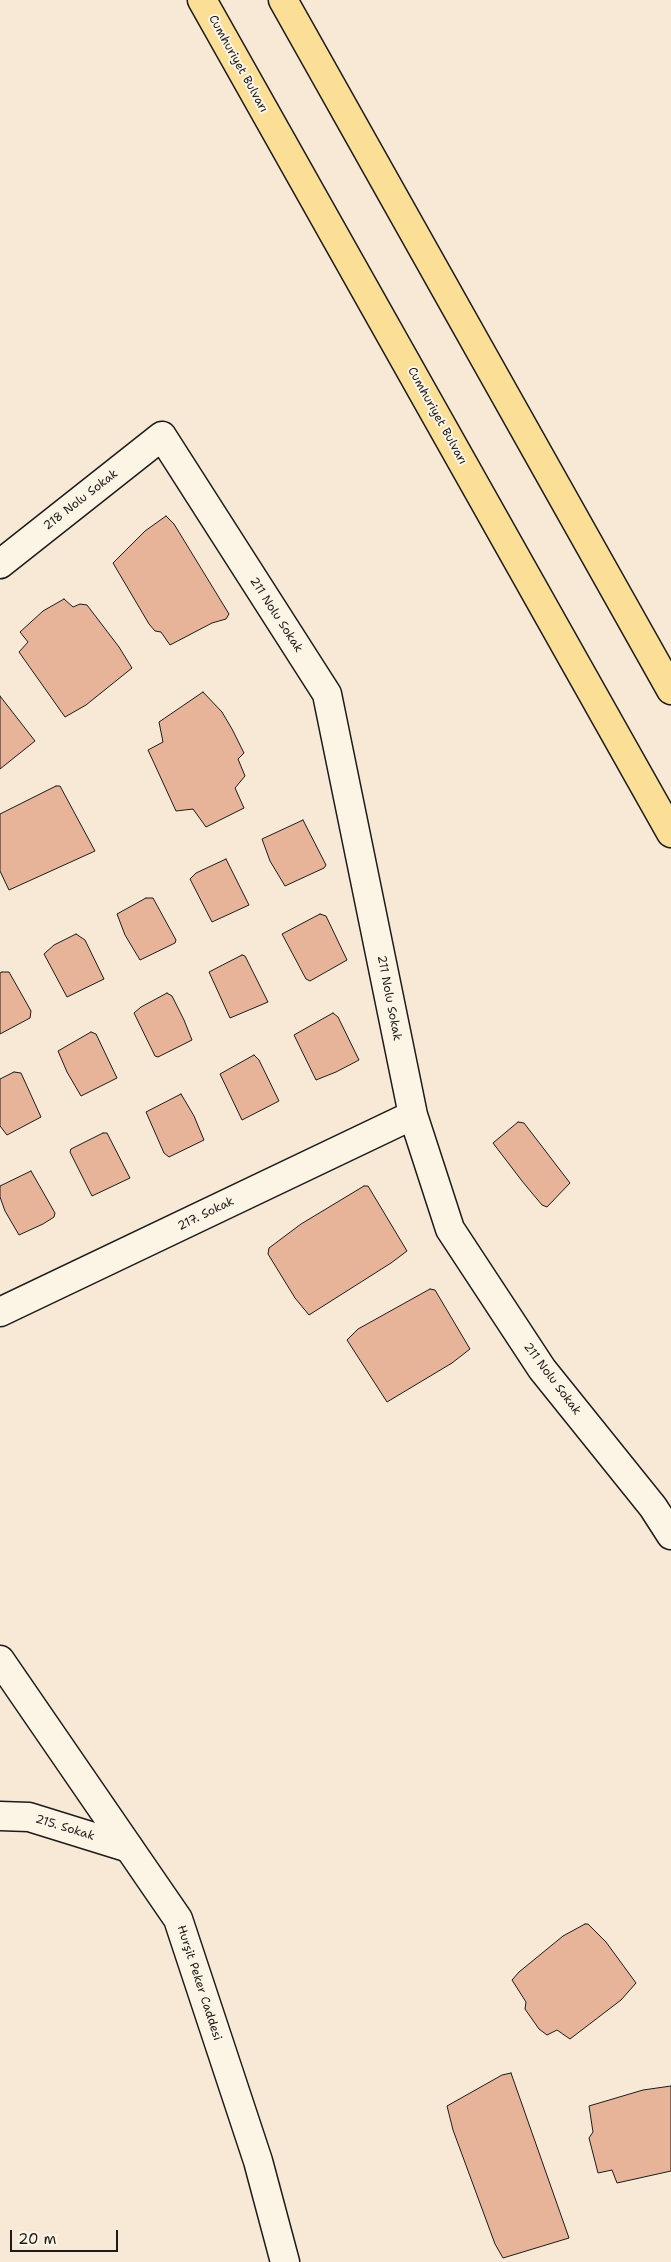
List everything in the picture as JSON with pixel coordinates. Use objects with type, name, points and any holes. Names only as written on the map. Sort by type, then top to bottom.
[{"type":"main road","name":"Cumhuriyet Bulvarı","points":[[202,0],[671,833]]},
{"type":"main road","points":[[283,0],[671,690]]},
{"type":"street","name":"218 Nolu Sokak","points":[[0,564],[162,436]]},
{"type":"street","name":"211 Nolu Sokak","points":[[162,436],[328,694],[413,1115],[450,1229],[542,1369],[652,1507],[671,1535]]},
{"type":"street","name":"217. Sokak","points":[[0,1312],[413,1115]]},
{"type":"street","name":"Hurşit Peker Caddesi","points":[[0,1660],[178,1920],[258,2161],[285,2262]]},
{"type":"street","name":"215. Sokak","points":[[0,1816],[29,1817],[129,1848]]},
{"type":"building","points":[[166,516],[174,524],[229,614],[226,619],[212,623],[170,645],[161,632],[155,631],[149,624],[113,563],[145,531]]},
{"type":"building","points":[[64,599],[73,607],[80,604],[87,605],[119,647],[132,668],[86,705],[65,717],[19,652],[28,642],[20,632],[43,611]]},
{"type":"building","points":[[203,692],[222,712],[244,753],[238,759],[245,776],[235,788],[244,808],[206,827],[193,809],[176,811],[148,750],[163,742],[159,722]]},
{"type":"building","points":[[0,696],[35,741],[0,769]]},
{"type":"building","points":[[56,786],[60,786],[95,851],[9,890],[0,871],[0,814]]},
{"type":"building","points":[[303,820],[326,865],[324,868],[285,886],[270,861],[262,839]]},
{"type":"building","points":[[226,859],[249,905],[212,922],[190,879],[196,873]]},
{"type":"building","points":[[146,898],[153,898],[176,940],[175,943],[140,960],[125,935],[117,914]]},
{"type":"building","points":[[320,914],[326,916],[347,960],[310,981],[306,979],[282,934]]},
{"type":"building","points":[[76,934],[85,940],[104,979],[67,997],[44,954],[54,945]]},
{"type":"building","points":[[242,955],[245,956],[268,1002],[230,1018],[209,972]]},
{"type":"building","points":[[9,972],[31,1011],[30,1018],[0,1034],[0,973]]},
{"type":"building","points":[[167,993],[172,996],[192,1040],[158,1057],[155,1056],[134,1013],[141,1007]]},
{"type":"building","points":[[333,1013],[338,1017],[359,1060],[316,1080],[294,1035]]},
{"type":"building","points":[[91,1032],[96,1034],[117,1078],[81,1096],[67,1072],[58,1051]]},
{"type":"building","points":[[254,1055],[259,1060],[279,1101],[242,1120],[220,1074]]},
{"type":"building","points":[[14,1072],[21,1073],[41,1117],[7,1135],[0,1126],[0,1079]]},
{"type":"building","points":[[181,1094],[194,1116],[204,1140],[169,1157],[164,1153],[146,1112]]},
{"type":"building","points":[[518,1122],[524,1123],[570,1183],[547,1207],[542,1205],[493,1143]]},
{"type":"building","points":[[103,1133],[107,1133],[130,1178],[92,1196],[70,1152],[71,1149]]},
{"type":"building","points":[[31,1171],[55,1213],[54,1217],[43,1224],[19,1235],[5,1211],[0,1197],[0,1186]]},
{"type":"building","points":[[364,1186],[368,1186],[407,1251],[309,1315],[295,1298],[268,1254],[269,1248],[301,1224]]},
{"type":"building","points":[[430,1289],[435,1290],[470,1349],[452,1363],[387,1402],[347,1340],[358,1329]]},
{"type":"building","points":[[588,1924],[606,1942],[636,1983],[621,2000],[570,2039],[557,2030],[547,2035],[539,2029],[525,2009],[526,2002],[512,1980],[563,1936]]},
{"type":"building","points":[[511,2073],[569,2238],[503,2258],[495,2244],[453,2130],[447,2106],[502,2075]]},
{"type":"building","points":[[671,2086],[671,2171],[617,2183],[612,2170],[598,2173],[589,2138],[593,2132],[589,2106],[643,2090]]}]
